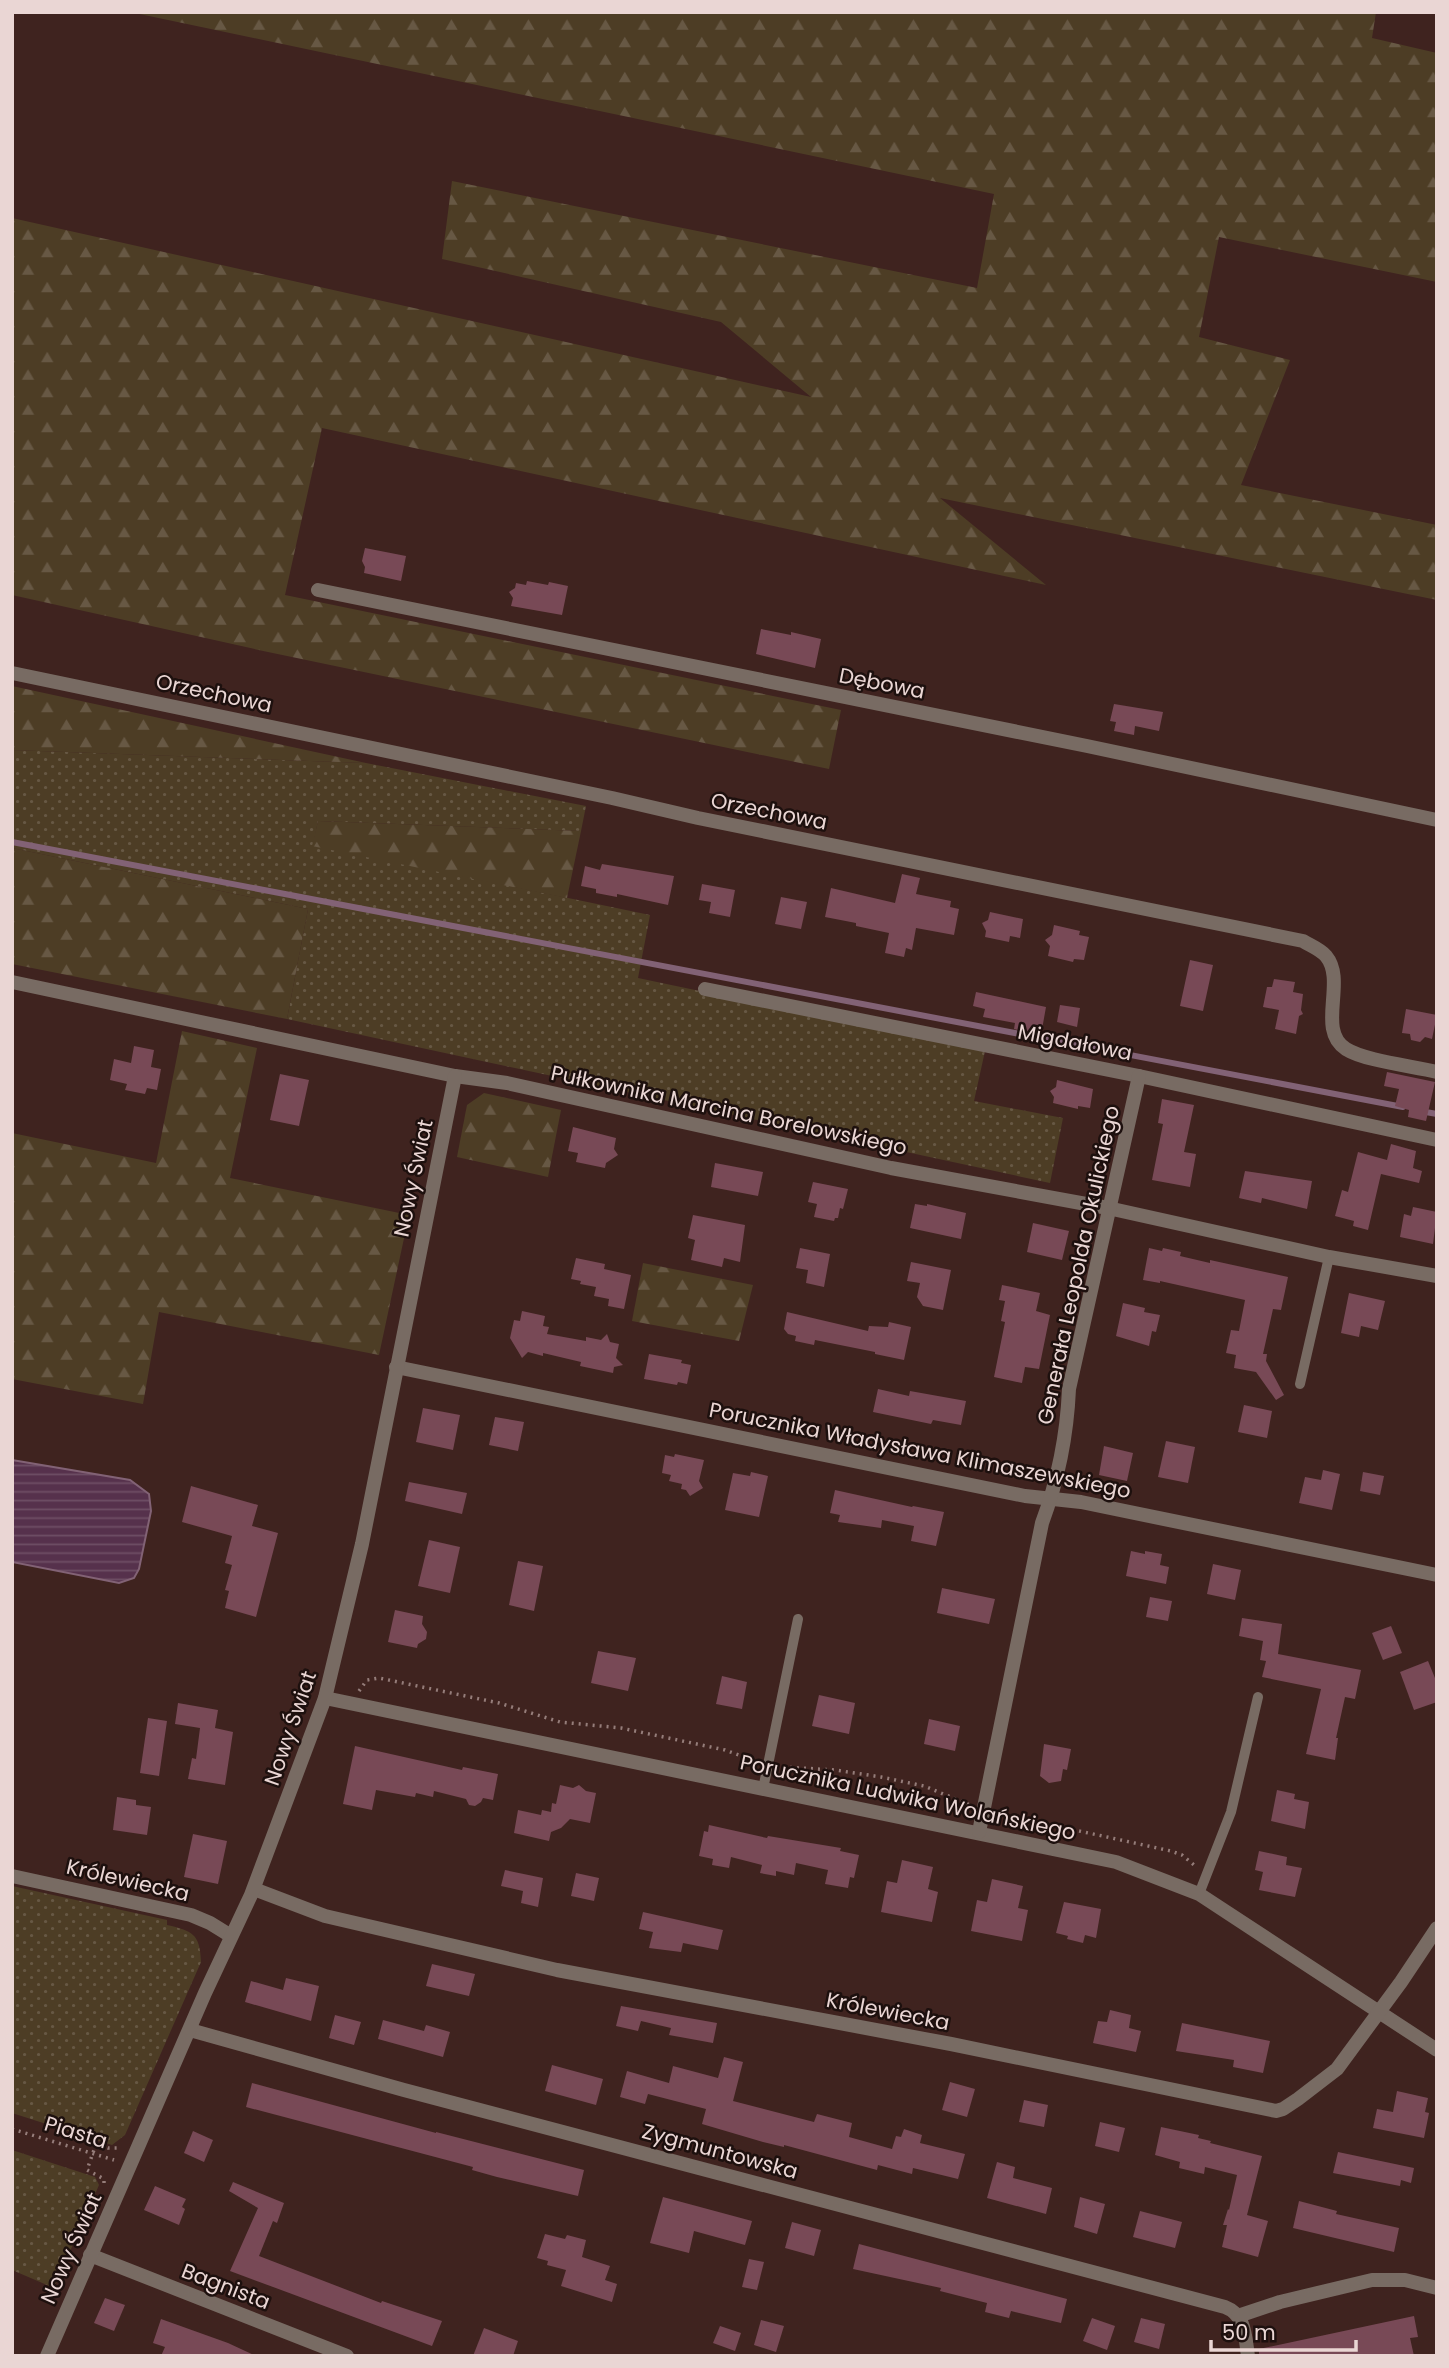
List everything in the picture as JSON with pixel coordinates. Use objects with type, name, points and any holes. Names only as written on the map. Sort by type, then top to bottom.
[{"type":"street","name":"Dębowa","points":[[318,590],[1073,743],[1437,820]]},
{"type":"street","name":"Orzechowa","points":[[12,673],[698,818],[1303,941],[1328,958],[1333,972],[1333,1027],[1341,1045],[1360,1054],[1437,1072]]},
{"type":"street","name":"Pułkownika Marcina Borelowskiego","points":[[12,982],[455,1076],[507,1083],[891,1168],[1108,1208],[1329,1258],[1437,1276]]},
{"type":"street","name":"Migdałowa","points":[[705,989],[1139,1076],[1437,1140]]},
{"type":"street","name":"Nowy Świat","points":[[47,2356],[254,1889],[325,1698],[362,1544],[455,1076]]},
{"type":"street","name":"Generała Leopolda Okulickiego","points":[[979,1832],[1042,1523],[1051,1499],[1068,1414],[1069,1389],[1139,1076]]},
{"type":"street","name":"Porucznika Władysława Klimaszewskiego","points":[[396,1367],[1051,1499],[1081,1502],[1437,1576]]},
{"type":"street","name":"Porucznika Ludwika Wolańskiego","points":[[325,1698],[1116,1862],[1199,1894],[1437,2050]]},
{"type":"street","name":"Królewiecka","points":[[12,1876],[191,1915],[232,1936]]},
{"type":"street","name":"Królewiecka","points":[[254,1889],[325,1916],[557,1970],[951,2044],[1269,2110],[1283,2109],[1337,2069],[1437,1928]]},
{"type":"street","name":"Zygmuntowska","points":[[190,2030],[417,2093],[1225,2307],[1238,2316]]},
{"type":"street","name":"Bagnista","points":[[90,2255],[347,2356]]},
{"type":"street","points":[[1248,2356],[1243,2323],[1238,2316],[1280,2302],[1372,2280],[1405,2280],[1437,2288]]},
{"type":"lane","points":[[1300,1384],[1329,1258]]},
{"type":"lane","points":[[763,1789],[798,1619]]},
{"type":"lane","points":[[1199,1894],[1231,1812],[1258,1697]]},
{"type":"path","name":"Piasta","points":[[12,2129],[131,2165]]},
{"type":"path","points":[[104,2188],[104,2179],[86,2170],[92,2153],[96,2144],[117,2149],[122,2146]]},
{"type":"green space","points":[[130,12],[1376,12],[1372,38],[1437,53],[1437,282],[1219,237],[1199,337],[1290,360],[1241,485],[1437,525],[1437,600],[940,498],[1046,585],[322,428],[285,595],[841,710],[829,769],[268,652],[12,595],[12,218],[811,397],[721,322],[442,259],[452,181],[977,288],[994,194]]},
{"type":"green space","points":[[12,686],[366,763],[12,750]]},
{"type":"green space","points":[[12,750],[366,763],[586,806],[581,831],[318,821],[313,845],[650,915],[638,978],[985,1051],[974,1101],[1063,1118],[1050,1183],[287,1019],[308,909],[12,848]]},
{"type":"green space","points":[[318,821],[581,831],[567,898],[312,846]]},
{"type":"green space","points":[[12,848],[308,909],[287,1019],[12,964]]},
{"type":"green space","points":[[182,1031],[257,1048],[230,1178],[409,1215],[379,1355],[159,1312],[143,1404],[12,1379],[12,1133],[156,1163]]},
{"type":"green space","points":[[484,1093],[561,1110],[548,1177],[457,1157],[467,1105]]},
{"type":"green space","points":[[643,1263],[753,1285],[739,1341],[632,1321]]},
{"type":"green space","points":[[12,1886],[167,1920],[167,1925],[193,1935],[199,1945],[201,1962],[125,2135],[112,2145],[12,2113]]},
{"type":"green space","points":[[12,2150],[95,2177],[99,2185],[54,2288],[12,2270]]},
{"type":"shaded area","points":[[12,1460],[130,1480],[149,1494],[151,1511],[139,1569],[134,1578],[119,1583],[12,1562]]},
{"type":"building","points":[[365,548],[406,556],[401,581],[364,573],[362,561]]},
{"type":"building","points":[[527,581],[568,586],[562,615],[511,606],[513,598],[509,592],[515,588],[516,583],[526,585]]},
{"type":"building","points":[[761,629],[821,639],[815,668],[756,654]]},
{"type":"building","points":[[1114,704],[1163,712],[1159,731],[1135,726],[1134,735],[1114,731],[1116,722],[1110,721]]},
{"type":"building","points":[[602,864],[674,876],[668,905],[617,894],[617,897],[596,893],[596,889],[581,886],[585,866],[600,870]]},
{"type":"building","points":[[902,874],[920,878],[916,894],[951,901],[950,907],[959,909],[954,935],[916,928],[912,950],[906,948],[904,957],[885,953],[889,933],[825,917],[831,888],[895,903]]},
{"type":"building","points":[[702,884],[735,890],[730,917],[709,913],[711,902],[699,900]]},
{"type":"building","points":[[781,897],[807,902],[801,929],[775,924]]},
{"type":"building","points":[[990,912],[1023,919],[1020,938],[1010,936],[1009,942],[985,937],[986,931],[982,923],[988,920]]},
{"type":"building","points":[[1054,925],[1080,931],[1079,935],[1089,937],[1084,960],[1074,959],[1073,962],[1048,956],[1050,946],[1045,940],[1052,935]]},
{"type":"building","points":[[1190,960],[1213,965],[1203,1011],[1180,1006]]},
{"type":"building","points":[[1274,979],[1295,982],[1293,992],[1303,994],[1303,1014],[1299,1016],[1296,1034],[1275,1029],[1279,1010],[1263,1007],[1267,987],[1272,987]]},
{"type":"building","points":[[976,992],[1046,1007],[1041,1035],[1014,1029],[1015,1023],[983,1017],[985,1009],[973,1006]]},
{"type":"building","points":[[1060,1005],[1080,1008],[1077,1027],[1057,1022]]},
{"type":"building","points":[[1406,1009],[1437,1015],[1432,1039],[1425,1037],[1420,1042],[1411,1040],[1410,1034],[1402,1033]]},
{"type":"building","points":[[134,1046],[154,1050],[151,1067],[161,1069],[157,1090],[147,1088],[145,1094],[125,1090],[127,1084],[110,1080],[114,1059],[131,1063]]},
{"type":"building","points":[[1387,1072],[1435,1082],[1426,1121],[1408,1117],[1409,1110],[1395,1106],[1399,1089],[1384,1086]]},
{"type":"building","points":[[280,1074],[309,1080],[299,1126],[270,1120]]},
{"type":"building","points":[[1057,1080],[1093,1089],[1090,1108],[1078,1106],[1078,1109],[1053,1103],[1054,1097],[1050,1091],[1056,1087]]},
{"type":"building","points":[[1162,1099],[1194,1105],[1184,1152],[1196,1154],[1190,1187],[1152,1180],[1163,1124],[1158,1123]]},
{"type":"building","points":[[573,1127],[616,1138],[614,1149],[618,1155],[606,1163],[605,1168],[576,1162],[578,1153],[568,1151]]},
{"type":"building","points":[[1391,1144],[1416,1151],[1413,1168],[1422,1171],[1419,1183],[1381,1174],[1368,1230],[1353,1226],[1354,1221],[1335,1216],[1342,1190],[1348,1192],[1358,1152],[1387,1160]]},
{"type":"building","points":[[715,1163],[763,1172],[758,1196],[711,1187]]},
{"type":"building","points":[[1245,1171],[1312,1181],[1307,1209],[1262,1198],[1261,1203],[1239,1198]]},
{"type":"building","points":[[813,1182],[848,1189],[843,1209],[840,1208],[838,1218],[834,1221],[814,1217],[817,1204],[808,1202]]},
{"type":"building","points":[[915,1204],[966,1213],[961,1239],[910,1228]]},
{"type":"building","points":[[1413,1207],[1437,1212],[1433,1244],[1400,1237],[1404,1214],[1411,1216]]},
{"type":"building","points":[[693,1215],[745,1225],[740,1262],[724,1258],[722,1267],[691,1260],[695,1240],[688,1238]]},
{"type":"building","points":[[1033,1223],[1069,1231],[1062,1260],[1027,1252]]},
{"type":"building","points":[[800,1248],[830,1254],[824,1287],[806,1283],[808,1270],[796,1268]]},
{"type":"building","points":[[1149,1248],[1162,1251],[1163,1248],[1181,1252],[1180,1256],[1210,1263],[1210,1260],[1288,1277],[1281,1310],[1273,1309],[1263,1354],[1267,1354],[1266,1361],[1284,1395],[1276,1400],[1256,1372],[1234,1368],[1236,1355],[1226,1353],[1231,1330],[1239,1331],[1245,1300],[1160,1281],[1143,1280]]},
{"type":"building","points":[[576,1258],[605,1264],[604,1269],[631,1275],[624,1309],[608,1306],[609,1299],[594,1296],[596,1287],[571,1279]]},
{"type":"building","points":[[911,1262],[951,1270],[943,1310],[923,1306],[917,1297],[920,1283],[907,1281]]},
{"type":"building","points":[[1002,1285],[1040,1293],[1036,1311],[1050,1315],[1039,1369],[1025,1367],[1022,1383],[994,1377],[1005,1322],[1001,1321],[1005,1301],[999,1300]]},
{"type":"building","points":[[1349,1293],[1385,1301],[1378,1330],[1361,1326],[1359,1337],[1341,1333]]},
{"type":"building","points":[[1123,1303],[1160,1315],[1156,1332],[1152,1331],[1149,1346],[1116,1336]]},
{"type":"building","points":[[522,1311],[545,1316],[543,1326],[549,1327],[547,1334],[586,1341],[586,1337],[601,1340],[607,1334],[610,1342],[619,1344],[616,1358],[623,1365],[614,1367],[613,1373],[580,1366],[581,1362],[543,1353],[543,1356],[528,1352],[522,1358],[510,1338],[514,1320],[520,1321]]},
{"type":"building","points":[[787,1312],[868,1331],[869,1326],[888,1327],[889,1322],[911,1327],[904,1360],[815,1340],[814,1345],[795,1341],[796,1336],[788,1334],[784,1329]]},
{"type":"building","points":[[649,1354],[682,1360],[681,1363],[691,1365],[687,1384],[678,1382],[677,1385],[644,1379]]},
{"type":"building","points":[[878,1389],[909,1396],[910,1391],[966,1401],[961,1425],[933,1420],[931,1424],[873,1412]]},
{"type":"building","points":[[1244,1405],[1272,1411],[1267,1438],[1238,1432]]},
{"type":"building","points":[[423,1408],[460,1415],[453,1450],[416,1442]]},
{"type":"building","points":[[495,1417],[524,1422],[518,1451],[489,1445]]},
{"type":"building","points":[[1166,1441],[1195,1447],[1188,1483],[1158,1477]]},
{"type":"building","points":[[1104,1446],[1133,1453],[1127,1481],[1099,1475]]},
{"type":"building","points":[[675,1454],[704,1460],[699,1481],[703,1488],[690,1496],[686,1490],[681,1489],[682,1484],[669,1481],[671,1475],[662,1473],[665,1455],[674,1457]]},
{"type":"building","points":[[1323,1470],[1340,1474],[1332,1510],[1299,1503],[1305,1477],[1321,1480]]},
{"type":"building","points":[[751,1472],[768,1476],[759,1517],[725,1510],[733,1473],[750,1476]]},
{"type":"building","points":[[1363,1472],[1384,1476],[1380,1495],[1360,1491]]},
{"type":"building","points":[[409,1482],[467,1493],[462,1514],[405,1501]]},
{"type":"building","points":[[191,1486],[258,1505],[252,1526],[278,1533],[256,1617],[225,1608],[229,1591],[225,1590],[232,1565],[225,1563],[232,1536],[182,1522]]},
{"type":"building","points":[[835,1490],[944,1512],[936,1546],[911,1541],[914,1526],[882,1520],[881,1528],[838,1522],[840,1515],[830,1513]]},
{"type":"building","points":[[429,1540],[460,1547],[450,1593],[418,1586]]},
{"type":"building","points":[[1131,1551],[1162,1554],[1160,1565],[1169,1567],[1166,1584],[1126,1576]]},
{"type":"building","points":[[518,1561],[543,1566],[534,1611],[509,1605]]},
{"type":"building","points":[[1213,1564],[1241,1570],[1235,1600],[1207,1594]]},
{"type":"building","points":[[942,1588],[995,1599],[989,1624],[937,1613]]},
{"type":"building","points":[[1150,1597],[1172,1601],[1168,1621],[1146,1617]]},
{"type":"building","points":[[395,1610],[423,1616],[426,1639],[418,1644],[417,1648],[388,1642]]},
{"type":"building","points":[[1242,1618],[1282,1624],[1278,1654],[1361,1670],[1355,1699],[1345,1697],[1336,1738],[1335,1760],[1306,1754],[1321,1689],[1262,1677],[1266,1661],[1260,1660],[1263,1641],[1239,1636]]},
{"type":"building","points":[[1391,1626],[1402,1653],[1383,1660],[1372,1633]]},
{"type":"building","points":[[598,1651],[636,1658],[628,1691],[591,1683]]},
{"type":"building","points":[[1428,1661],[1437,1683],[1437,1702],[1414,1710],[1400,1672]]},
{"type":"building","points":[[722,1676],[747,1682],[742,1709],[716,1704]]},
{"type":"building","points":[[819,1695],[855,1703],[849,1734],[812,1726]]},
{"type":"building","points":[[178,1703],[218,1710],[215,1728],[233,1732],[225,1785],[188,1779],[192,1758],[196,1759],[200,1728],[175,1724]]},
{"type":"building","points":[[148,1718],[167,1721],[159,1776],[140,1773]]},
{"type":"building","points":[[929,1719],[960,1726],[955,1751],[924,1744]]},
{"type":"building","points":[[1044,1744],[1071,1749],[1067,1770],[1063,1769],[1061,1781],[1049,1783],[1040,1776]]},
{"type":"building","points":[[355,1746],[462,1770],[463,1767],[498,1774],[493,1800],[483,1798],[475,1806],[469,1805],[466,1799],[434,1791],[433,1797],[416,1793],[415,1797],[376,1790],[372,1810],[343,1804]]},
{"type":"building","points":[[560,1785],[573,1788],[579,1785],[586,1791],[596,1793],[590,1823],[570,1819],[561,1828],[551,1832],[549,1841],[514,1833],[518,1810],[541,1815],[542,1810],[551,1812],[552,1803],[556,1804]]},
{"type":"building","points":[[1277,1790],[1295,1794],[1294,1799],[1309,1802],[1305,1829],[1271,1821]]},
{"type":"building","points":[[117,1797],[136,1800],[136,1805],[151,1807],[147,1835],[113,1830]]},
{"type":"building","points":[[709,1825],[767,1838],[768,1836],[841,1848],[840,1851],[859,1855],[854,1878],[850,1877],[848,1888],[825,1884],[828,1870],[796,1863],[794,1875],[776,1871],[776,1876],[760,1873],[762,1865],[731,1857],[729,1868],[712,1865],[713,1859],[699,1856],[704,1831],[708,1832]]},
{"type":"building","points":[[193,1834],[227,1841],[218,1884],[184,1877]]},
{"type":"building","points":[[1259,1851],[1287,1857],[1286,1865],[1302,1868],[1295,1897],[1259,1890],[1263,1872],[1255,1870]]},
{"type":"building","points":[[902,1860],[933,1867],[928,1889],[938,1892],[932,1922],[881,1912],[887,1881],[897,1883]]},
{"type":"building","points":[[505,1870],[543,1878],[538,1907],[521,1903],[523,1891],[501,1886]]},
{"type":"building","points":[[576,1873],[599,1878],[594,1901],[571,1896]]},
{"type":"building","points":[[992,1879],[1023,1886],[1018,1908],[1028,1910],[1022,1941],[971,1931],[977,1900],[987,1902]]},
{"type":"building","points":[[1064,1902],[1101,1909],[1096,1938],[1085,1935],[1083,1943],[1056,1933]]},
{"type":"building","points":[[643,1912],[723,1930],[718,1950],[683,1943],[681,1952],[649,1948],[653,1932],[639,1929]]},
{"type":"building","points":[[432,1964],[475,1974],[469,1996],[426,1986]]},
{"type":"building","points":[[286,1978],[319,1986],[311,2021],[245,2002],[251,1981],[283,1990]]},
{"type":"building","points":[[621,2006],[717,2023],[713,2043],[669,2035],[671,2028],[641,2021],[638,2031],[616,2026]]},
{"type":"building","points":[[1110,2010],[1131,2015],[1129,2028],[1141,2031],[1136,2052],[1093,2043],[1098,2021],[1107,2022]]},
{"type":"building","points":[[335,2015],[361,2022],[354,2045],[329,2038]]},
{"type":"building","points":[[383,2020],[424,2031],[426,2025],[450,2032],[443,2057],[378,2039]]},
{"type":"building","points":[[1182,2023],[1270,2041],[1263,2073],[1233,2067],[1234,2060],[1176,2051]]},
{"type":"building","points":[[724,2057],[743,2062],[733,2101],[814,2122],[817,2114],[852,2123],[849,2137],[892,2149],[896,2136],[901,2137],[904,2129],[922,2135],[920,2143],[965,2154],[958,2179],[913,2168],[912,2174],[878,2165],[877,2170],[702,2124],[706,2109],[648,2094],[645,2104],[620,2097],[627,2071],[669,2083],[673,2066],[718,2078]]},
{"type":"building","points":[[552,2065],[603,2079],[596,2105],[545,2091]]},
{"type":"building","points":[[950,2082],[975,2089],[967,2117],[942,2110]]},
{"type":"building","points":[[252,2083],[584,2170],[578,2196],[497,2177],[472,2170],[473,2167],[246,2107]]},
{"type":"building","points":[[1397,2091],[1428,2098],[1425,2112],[1429,2113],[1424,2138],[1373,2128],[1377,2109],[1393,2112]]},
{"type":"building","points":[[1024,2100],[1048,2105],[1044,2127],[1019,2122]]},
{"type":"building","points":[[1100,2122],[1125,2128],[1119,2152],[1095,2146]]},
{"type":"building","points":[[1161,2127],[1199,2135],[1198,2138],[1211,2141],[1210,2143],[1262,2156],[1247,2215],[1268,2221],[1258,2257],[1222,2247],[1227,2225],[1223,2225],[1237,2175],[1205,2167],[1204,2174],[1179,2168],[1180,2162],[1155,2155]]},
{"type":"building","points":[[193,2131],[213,2140],[204,2162],[184,2153]]},
{"type":"building","points":[[1338,2152],[1414,2168],[1411,2183],[1401,2180],[1400,2186],[1333,2173]]},
{"type":"building","points":[[997,2162],[1015,2167],[1013,2178],[1052,2188],[1046,2214],[987,2198]]},
{"type":"building","points":[[233,2182],[284,2203],[277,2223],[273,2221],[259,2256],[381,2303],[382,2301],[442,2321],[432,2346],[230,2271],[258,2208],[229,2191]]},
{"type":"building","points":[[155,2186],[186,2199],[179,2225],[144,2210]]},
{"type":"building","points":[[663,2197],[752,2221],[745,2245],[694,2231],[689,2253],[650,2243]]},
{"type":"building","points":[[1080,2197],[1105,2204],[1097,2234],[1074,2227]]},
{"type":"building","points":[[1299,2201],[1337,2211],[1336,2214],[1399,2228],[1394,2252],[1293,2228]]},
{"type":"building","points":[[1140,2211],[1182,2222],[1175,2248],[1133,2237]]},
{"type":"building","points":[[792,2222],[821,2230],[814,2256],[785,2248]]},
{"type":"building","points":[[545,2234],[565,2239],[567,2235],[586,2240],[582,2257],[610,2266],[605,2280],[617,2284],[612,2302],[561,2286],[566,2270],[547,2265],[548,2261],[537,2258]]},
{"type":"building","points":[[859,2244],[1067,2299],[1061,2323],[1011,2311],[1009,2318],[985,2312],[987,2303],[940,2291],[941,2288],[853,2269]]},
{"type":"building","points":[[749,2259],[764,2262],[757,2290],[742,2287]]},
{"type":"building","points":[[105,2298],[125,2305],[114,2331],[94,2323]]},
{"type":"building","points":[[1414,2316],[1418,2337],[1410,2338],[1414,2356],[1259,2356],[1259,2349]]},
{"type":"building","points":[[1092,2318],[1115,2326],[1107,2350],[1083,2341]]},
{"type":"building","points":[[1141,2318],[1165,2324],[1159,2349],[1134,2342]]},
{"type":"building","points":[[161,2319],[256,2356],[161,2356],[165,2347],[153,2343]]},
{"type":"building","points":[[761,2320],[784,2326],[776,2352],[754,2345]]},
{"type":"building","points":[[720,2326],[741,2333],[735,2351],[713,2343]]},
{"type":"building","points":[[484,2328],[518,2341],[513,2356],[473,2356]]},
{"type":"waterway","points":[[12,842],[1403,1107]]},
{"type":"waterway","points":[[1420,1111],[1437,1114]]}]
